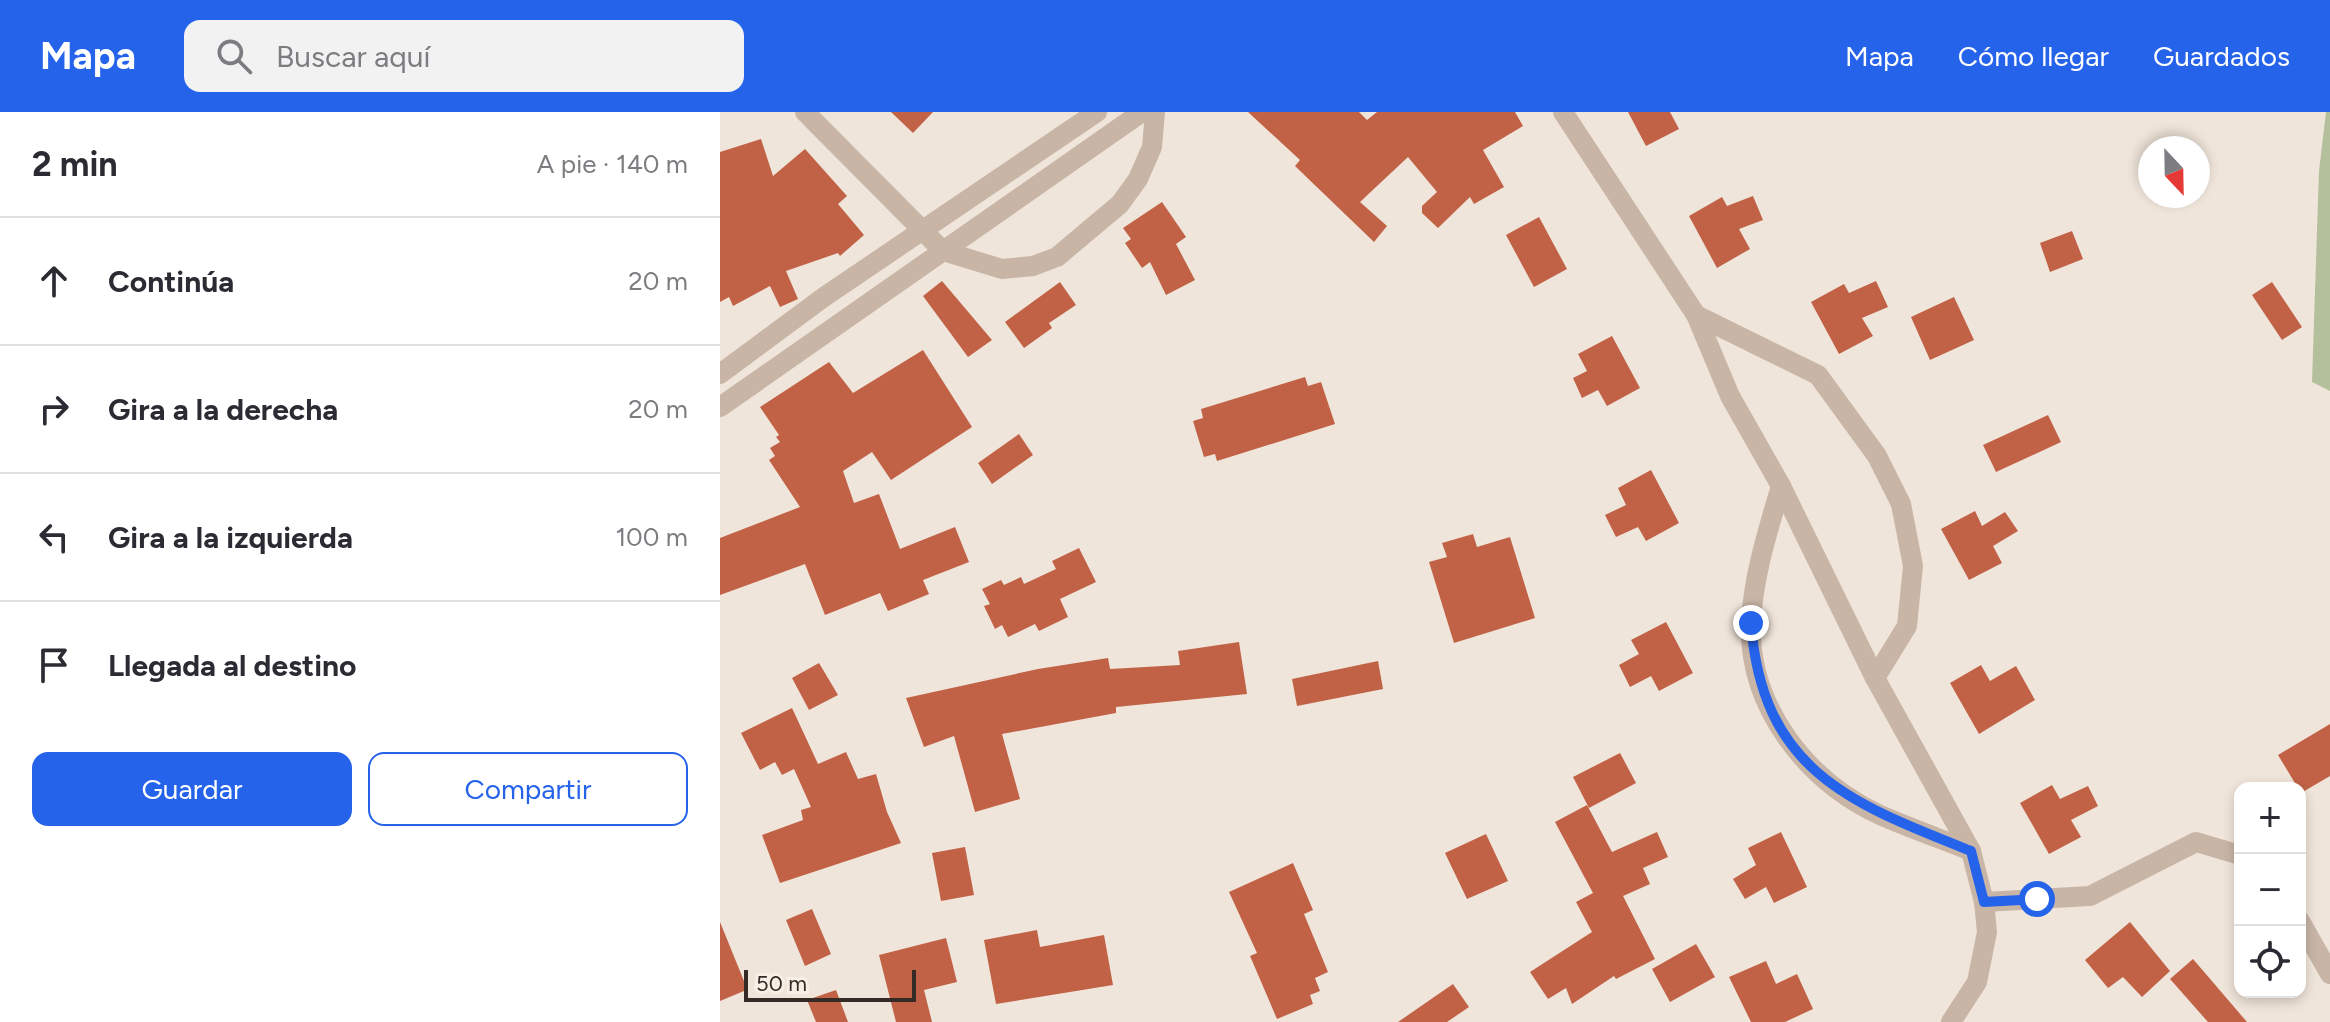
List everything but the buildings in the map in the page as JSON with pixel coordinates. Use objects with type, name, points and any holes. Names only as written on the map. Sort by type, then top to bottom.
[{"type":"street","points":[[805,112],[943,251],[1002,269],[1033,266],[1057,257],[1120,204],[1138,179],[1152,147],[1155,112]]},
{"type":"street","points":[[720,374],[1097,112]]},
{"type":"street","points":[[720,407],[1142,112]]},
{"type":"street","points":[[1563,112],[1696,315],[1730,396],[1781,486],[1875,678],[1971,851],[1984,902],[1987,932],[1977,982],[1951,1022]]},
{"type":"street","points":[[1696,315],[1818,375],[1883,468],[1901,504],[1913,566],[1907,626],[1875,678]]},
{"type":"street","points":[[1781,486],[1765,540],[1751,623],[1754,660],[1765,699],[1785,735],[1809,768],[1844,794],[1878,814],[1971,851]]},
{"type":"street","points":[[1984,902],[2090,896],[2196,842],[2237,854]]},
{"type":"street","points":[[2303,926],[2330,974]]},
{"type":"green space","points":[[2326,112],[2330,112],[2330,391],[2312,382],[2319,171]]},
{"type":"route","points":[[1751,623],[1754,660],[1765,699],[1785,735],[1809,768],[1878,814],[1971,851],[1984,902],[2037,899]]}]
